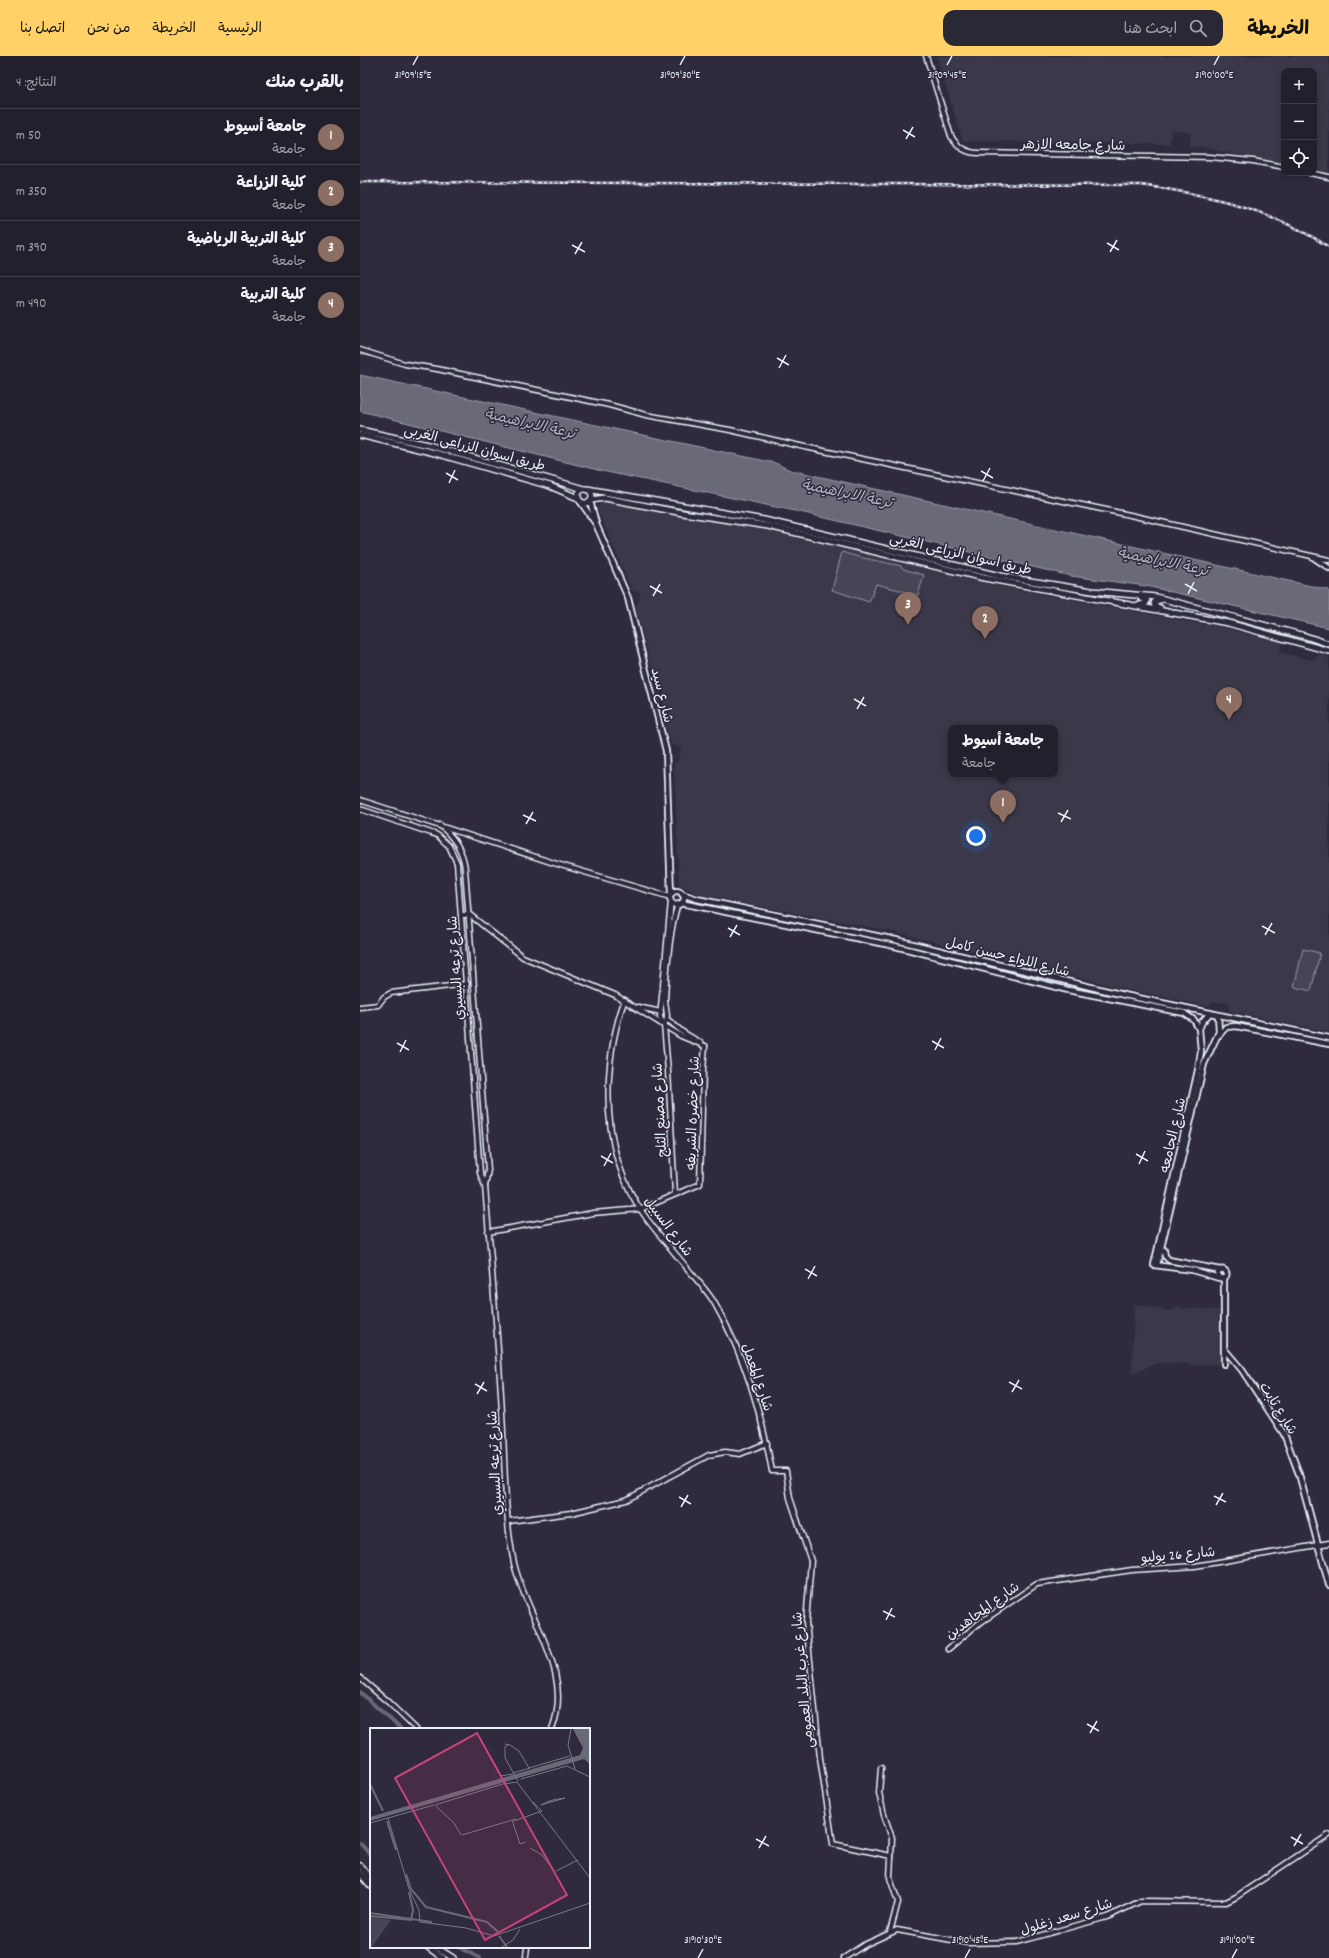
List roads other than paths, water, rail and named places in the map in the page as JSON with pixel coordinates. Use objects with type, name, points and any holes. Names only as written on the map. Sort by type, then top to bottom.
[{"type":"main road","name":"طريق اسوان الزراعى الغربى","points":[[360,430],[428,445],[585,489],[770,521],[1000,576],[1092,591],[1149,595],[1305,636],[1329,644]]},
{"type":"main road","name":"طريق اسوان الزراعى الغربى","points":[[360,435],[435,453],[550,486],[579,499]]},
{"type":"main road","points":[[585,489],[591,492],[590,500],[586,503],[579,499],[579,493],[585,489]]},
{"type":"main road","name":"طريق اسوان الزراعى الغربى","points":[[590,500],[605,498],[683,513],[761,525],[957,572],[1228,623],[1329,652]]},
{"type":"main road","name":"شارع سيد","points":[[579,499],[596,524]]},
{"type":"main road","name":"شارع سيد","points":[[590,500],[596,524],[628,598],[666,751],[671,897]]},
{"type":"main road","points":[[1313,557],[1329,568]]},
{"type":"main road","points":[[1134,595],[1147,601],[1145,604],[1137,606]]},
{"type":"main road","points":[[1164,599],[1156,600],[1154,603],[1156,607],[1164,610]]},
{"type":"main road","points":[[1305,636],[1329,640]]},
{"type":"main road","points":[[671,880],[681,893],[683,899],[679,903]]},
{"type":"main road","points":[[671,897],[675,891],[681,893]]},
{"type":"main road","name":"شارع اللواء حسن كامل","points":[[681,893],[696,899],[896,940],[1070,983],[1329,1038]]},
{"type":"main road","name":"شارع اللواء حسن كامل","points":[[671,897],[679,903],[895,946],[1068,990],[1184,1014],[1194,1020],[1199,1029]]},
{"type":"main road","points":[[815,930],[816,924]]},
{"type":"main road","points":[[895,946],[896,940]]},
{"type":"main road","points":[[958,963],[960,956]]},
{"type":"main road","points":[[1068,990],[1070,983]]},
{"type":"main road","points":[[1199,1029],[1202,1022],[1210,1013]]},
{"type":"main road","name":"شارع الجامعه","points":[[1156,1265],[1163,1242],[1206,1059],[1218,1036],[1220,1028],[1218,1015]]},
{"type":"main road","points":[[1218,1036],[1226,1027],[1236,1026],[1329,1044]]},
{"type":"main road","name":"شارع الجامعه","points":[[1156,1265],[1200,1057],[1199,1029]]},
{"type":"main road","points":[[1200,1044],[1205,1048],[1213,1046]]},
{"type":"main road","points":[[1200,1057],[1206,1059]]},
{"type":"main road","points":[[1163,1242],[1164,1255],[1169,1260],[1226,1272],[1222,1278],[1222,1335],[1224,1364]]},
{"type":"main road","points":[[1156,1265],[1192,1270],[1222,1278]]},
{"type":"main road","points":[[1220,1270],[1217,1274],[1222,1278]]},
{"type":"main road","name":"شارع ثابت","points":[[1224,1350],[1242,1370],[1284,1434],[1295,1461],[1320,1544],[1329,1585]]},
{"type":"main road","points":[[360,1866],[370,1878]]},
{"type":"main road","points":[[360,1873],[370,1885]]},
{"type":"main road","points":[[429,1948],[443,1958]]},
{"type":"main road","points":[[438,1948],[453,1958]]},
{"type":"street","name":"شارع جامعه الازهر","points":[[926,56],[951,136],[958,145],[968,151],[979,153],[1210,157],[1253,161],[1281,166]]},
{"type":"street","points":[[1317,174],[1329,177]]},
{"type":"street","points":[[360,350],[405,364],[437,369],[1122,513],[1328,561]]},
{"type":"street","points":[[360,800],[557,864],[671,897]]},
{"type":"street","name":"شارع ترعه البسيري","points":[[360,809],[427,830],[445,842],[454,855],[457,863],[480,1173],[485,1186]]},
{"type":"street","name":"شارع ترعه البسيري","points":[[440,825],[456,841],[462,854],[470,915],[488,1170],[485,1186],[508,1521],[516,1571],[550,1656],[558,1682],[558,1709],[552,1728]]},
{"type":"street","name":"شارع سيد","points":[[664,1025],[661,1019],[661,1012],[671,897]]},
{"type":"street","points":[[664,1025],[668,1020],[666,998],[674,921],[679,903]]},
{"type":"street","points":[[462,915],[470,915],[523,957],[625,1000],[690,1041],[705,1046]]},
{"type":"street","points":[[360,1007],[378,1005],[384,997],[391,993],[467,984]]},
{"type":"street","name":"شارع السبيل","points":[[625,1000],[617,1023],[610,1064],[608,1106],[610,1133],[616,1157],[641,1209],[710,1296]]},
{"type":"street","points":[[632,1004],[661,1012]]},
{"type":"street","points":[[469,1012],[477,1012]]},
{"type":"street","points":[[668,1020],[705,1046]]},
{"type":"street","name":"شارع مصنع الثلج","points":[[664,1025],[675,1194]]},
{"type":"street","name":"شارع خضره الشريفه","points":[[675,1194],[700,1184],[701,1182],[703,1070],[705,1046]]},
{"type":"street","points":[[488,1232],[593,1213],[641,1209],[675,1194]]},
{"type":"street","name":"شارع المعمل","points":[[710,1296],[744,1363],[757,1403],[772,1471],[786,1471]]},
{"type":"street","points":[[508,1521],[571,1513],[626,1500],[709,1455],[724,1452],[740,1454],[767,1443]]},
{"type":"street","name":"شارع غرب البلد العمومى","points":[[786,1471],[790,1498],[807,1545],[811,1563],[806,1622],[820,1758],[833,1843],[848,1848],[891,1856]]},
{"type":"street","name":"شارع 26 يوليو","points":[[1030,1588],[1037,1584],[1081,1577],[1132,1570],[1195,1566],[1329,1543]]},
{"type":"street","name":"شارع المجاهدين","points":[[948,1649],[978,1624],[1030,1588]]},
{"type":"street","points":[[360,1678],[415,1728]]},
{"type":"street","points":[[881,1768],[879,1793],[884,1815],[892,1838],[890,1878],[898,1902],[890,1932]]},
{"type":"street","name":"شارع سعد زغلول","points":[[844,1958],[864,1945],[890,1932],[902,1930],[968,1943],[1017,1942],[1096,1921],[1141,1901],[1226,1902],[1236,1897],[1329,1835]]},
{"type":"street","points":[[526,1956],[527,1948]]},
{"type":"water","name":"ترعة الابراهيمية","points":[[360,375],[775,463],[790,470],[1329,590],[1329,628],[1146,586],[1071,576],[800,512],[602,471],[360,411]]},
{"type":"waterway","points":[[360,1692],[400,1728]]},
{"type":"waterway","points":[[360,1843],[370,1855]]},
{"type":"waterway","points":[[460,1948],[480,1958]]},
{"type":"railway","points":[[360,182],[1141,185],[1191,193],[1238,205],[1284,222],[1329,247]]},
{"type":"place","name":"كلية التربية الرياضية","points":[[908,625]]},
{"type":"place","name":"كلية الزراعة","points":[[985,639]]},
{"type":"place","name":"كلية التربية","points":[[1229,720]]},
{"type":"place","name":"جامعة أسيوط","points":[[1003,823]]}]
